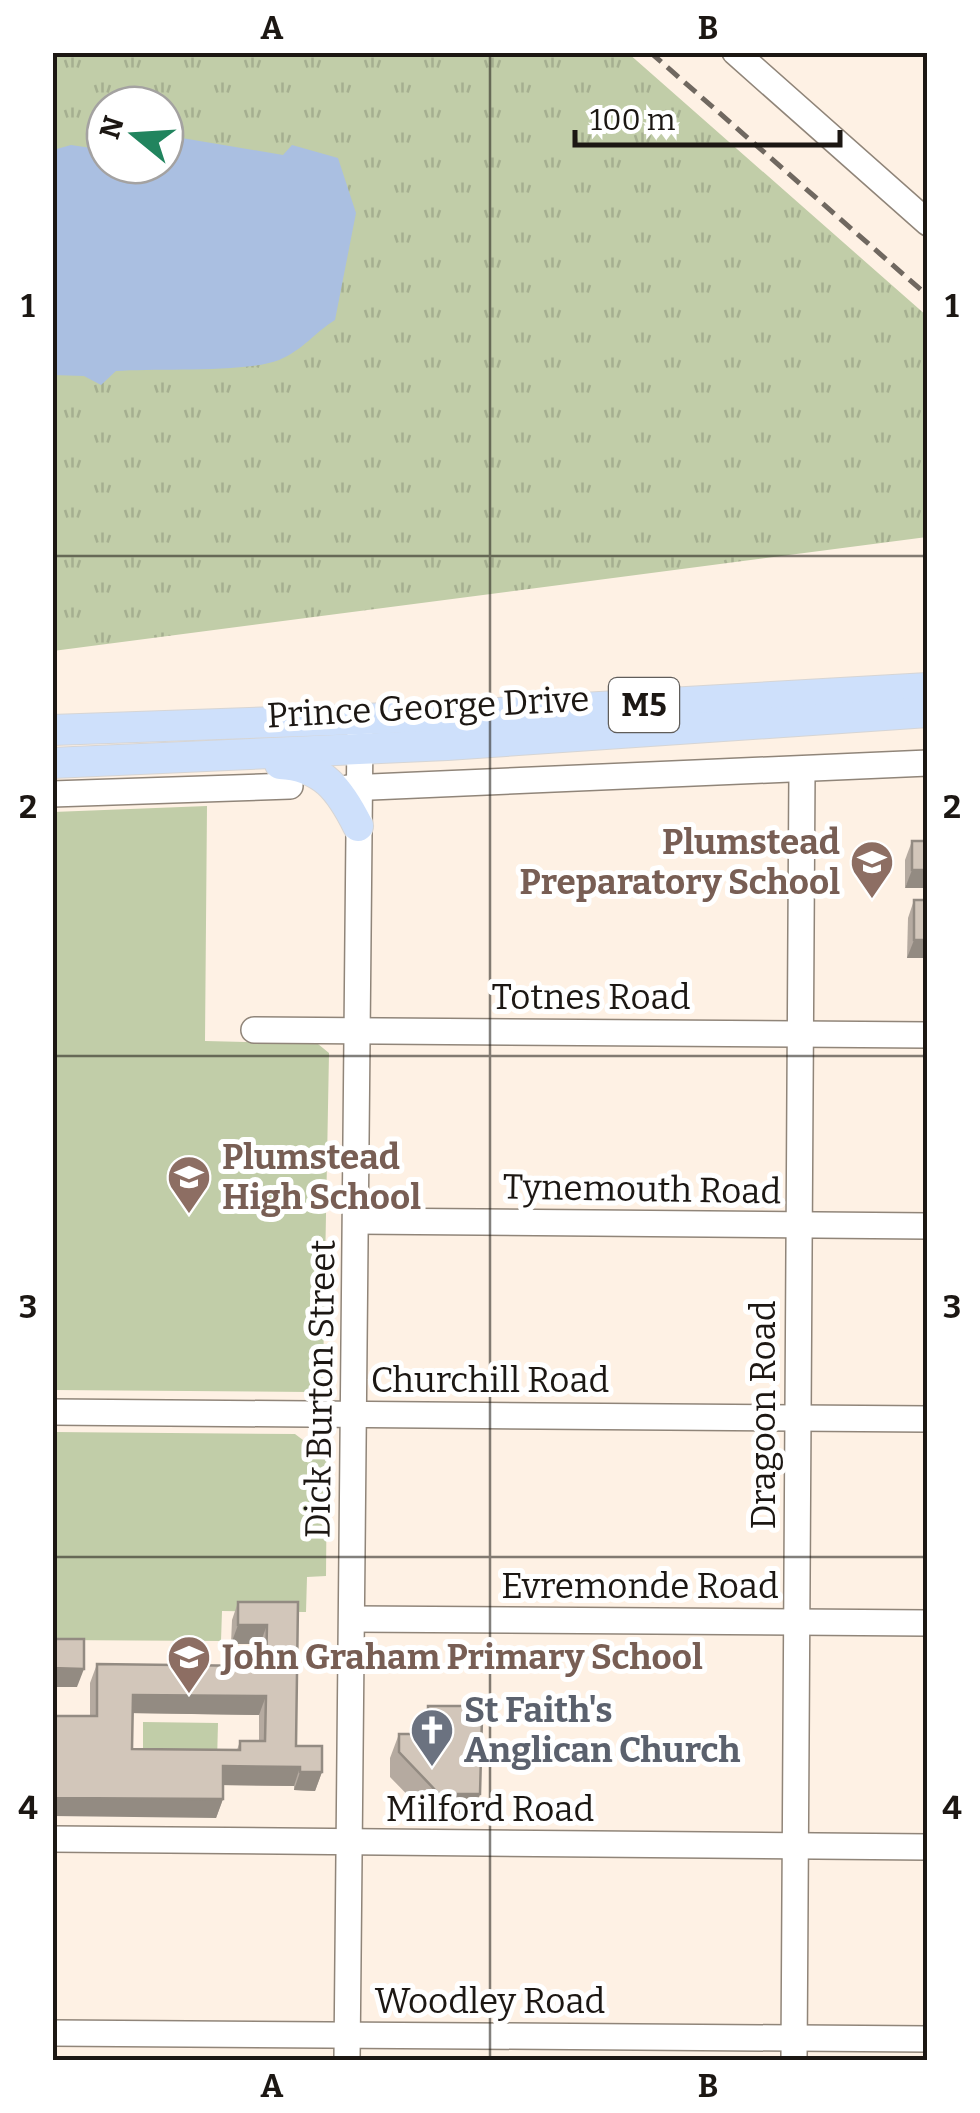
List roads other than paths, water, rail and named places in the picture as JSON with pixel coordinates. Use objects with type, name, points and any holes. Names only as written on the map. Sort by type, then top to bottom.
[{"type":"main road","name":"Prince George Drive","points":[[52,763],[151,759],[360,734],[928,688]]},
{"type":"main road","name":"Prince George Drive","points":[[52,730],[360,734],[928,712]]},
{"type":"main road","points":[[151,759],[294,764],[350,788],[358,826]]},
{"type":"street","points":[[736,52],[928,223]]},
{"type":"street","points":[[360,734],[350,788],[427,781],[802,770],[928,762]]},
{"type":"street","name":"Dragoon Road","points":[[794,2049],[802,770]]},
{"type":"street","points":[[52,794],[290,786]]},
{"type":"street","name":"Dick Burton Street","points":[[347,2048],[358,826]]},
{"type":"street","name":"Totnes Road","points":[[254,1030],[928,1035]]},
{"type":"street","name":"Tynemouth Road","points":[[357,1222],[928,1226]]},
{"type":"street","name":"Churchill Road","points":[[52,1412],[928,1418]]},
{"type":"street","name":"Evremonde Road","points":[[352,1618],[928,1622]]},
{"type":"street","name":"Milford Road","points":[[52,1839],[928,1848]]},
{"type":"street","name":"Woodley Road","points":[[52,2033],[347,2048],[794,2049],[928,2039]]},
{"type":"water","points":[[185,139],[283,155],[292,145],[338,158],[356,213],[335,320],[295,351],[264,364],[116,371],[101,385],[84,376],[53,375],[53,150],[71,145],[85,147],[85,185],[185,185]]},
{"type":"railway","points":[[650,52],[928,296]]},
{"type":"place","name":"Plumstead Preparatory School","points":[[872,900]]},
{"type":"place","name":"Plumstead High School","points":[[189,1215]]},
{"type":"place","name":"John Graham Primary School","points":[[189,1695]]},
{"type":"place","name":"St Faith's Anglican Church","points":[[432,1768]]}]
